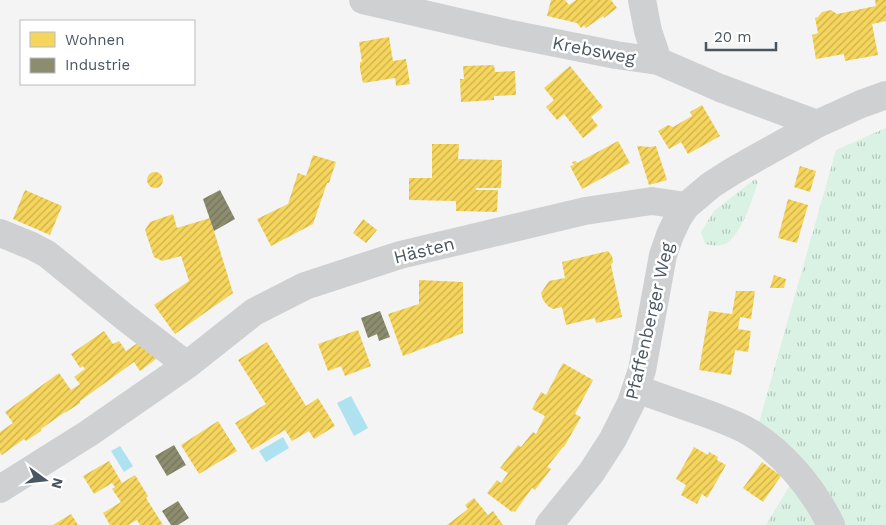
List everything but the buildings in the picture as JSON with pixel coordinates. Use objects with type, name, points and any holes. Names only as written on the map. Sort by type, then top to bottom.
[{"type":"street","name":"Krebsweg","points":[[363,0],[616,55],[658,61],[720,88],[817,124]]},
{"type":"street","points":[[642,0],[648,31],[658,61]]},
{"type":"street","name":"Pfaffenberger Weg","points":[[548,525],[579,488],[622,423],[636,389],[646,350],[663,255],[670,235],[686,206],[711,185],[733,171],[817,124],[886,95]]},
{"type":"street","name":"Hästen","points":[[0,489],[89,433],[187,365],[254,312],[305,286],[400,255],[585,210],[652,201],[686,206]]},
{"type":"street","points":[[0,233],[47,254],[107,304],[187,365]]},
{"type":"street","points":[[636,389],[724,420],[763,440],[798,475],[815,498],[831,525]]},
{"type":"green space","points":[[886,128],[886,525],[835,525],[758,426],[836,150]]},
{"type":"green space","points":[[755,179],[758,182],[753,198],[736,234],[731,240],[722,245],[705,244],[701,232],[714,211]]},
{"type":"green space","points":[[793,480],[821,525],[766,525]]},
{"type":"water","points":[[351,396],[368,428],[354,436],[337,403]]},
{"type":"water","points":[[283,437],[289,448],[266,462],[259,451]]},
{"type":"water","points":[[120,446],[133,466],[124,472],[111,451]]}]
